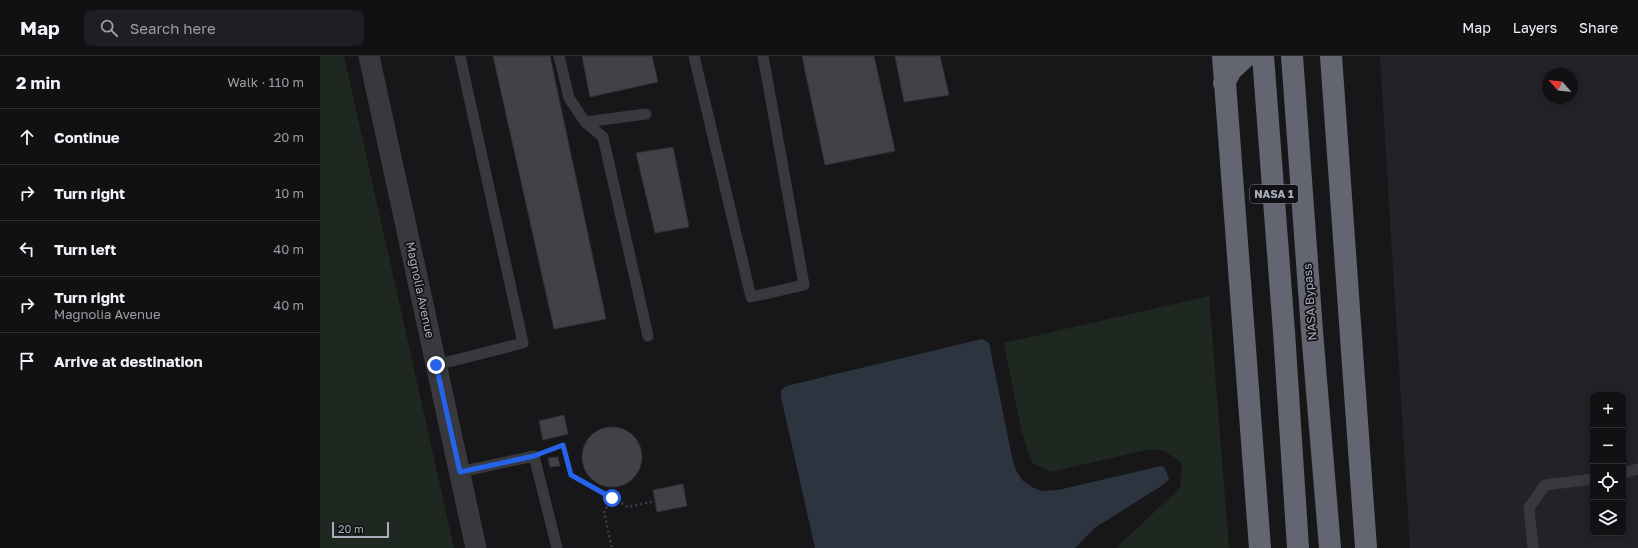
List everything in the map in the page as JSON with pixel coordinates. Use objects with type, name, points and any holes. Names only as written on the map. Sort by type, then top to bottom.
[{"type":"highway","points":[[1223,56],[1260,548]]},
{"type":"highway","points":[[1224,83],[1231,70],[1246,56]]},
{"type":"highway","name":"NASA 1","points":[[1263,56],[1284,332],[1298,548]]},
{"type":"highway","name":"NASA Bypass","points":[[1292,56],[1312,331],[1330,548]]},
{"type":"highway","points":[[1328,57],[1366,548]]},
{"type":"street","name":"Magnolia Avenue","points":[[369,56],[476,548]]},
{"type":"lane","points":[[436,365],[523,343],[460,56]]},
{"type":"lane","points":[[559,56],[568,98],[585,122],[603,137],[648,336]]},
{"type":"lane","points":[[694,56],[751,297],[804,285],[763,56]]},
{"type":"lane","points":[[585,122],[646,114]]},
{"type":"lane","points":[[460,472],[534,456],[557,548]]},
{"type":"lane","points":[[1626,472],[1638,470]]},
{"type":"lane","points":[[1533,548],[1529,508],[1545,485],[1590,479]]},
{"type":"path","points":[[534,456],[563,445],[571,475],[628,507],[655,501]]},
{"type":"path","points":[[612,498],[604,512],[612,548]]},
{"type":"shaded area","points":[[320,56],[344,56],[454,548],[320,548]]},
{"type":"shaded area","points":[[1380,56],[1638,56],[1638,548],[1410,548]]},
{"type":"shaded area","points":[[1209,296],[1229,548],[1116,548],[1180,488],[1182,463],[1163,450],[1146,450],[1051,472],[1032,463],[1022,433],[1004,343]]},
{"type":"water","points":[[982,339],[989,343],[1013,462],[1022,480],[1032,487],[1042,491],[1058,490],[1161,466],[1165,468],[1169,479],[1163,485],[1096,527],[1075,548],[815,548],[781,397],[781,390],[786,386]]},
{"type":"building","points":[[493,56],[550,56],[606,319],[554,329]]},
{"type":"building","points":[[582,56],[652,56],[658,82],[590,97]]},
{"type":"building","points":[[802,56],[874,56],[895,151],[825,165]]},
{"type":"building","points":[[895,56],[940,56],[949,95],[904,102]]},
{"type":"building","points":[[673,147],[689,227],[655,233],[636,153]]},
{"type":"building","points":[[564,415],[568,434],[543,440],[539,421]]},
{"type":"building","points":[[606,427],[618,427],[629,432],[637,440],[642,451],[640,469],[629,482],[618,487],[606,487],[595,482],[587,474],[582,463],[582,451],[587,440],[595,432]]},
{"type":"building","points":[[558,457],[560,466],[550,467],[548,458]]},
{"type":"building","points":[[683,484],[687,506],[657,512],[653,490]]},
{"type":"route","points":[[436,365],[460,472],[534,456],[563,445],[571,475],[612,498]]}]
